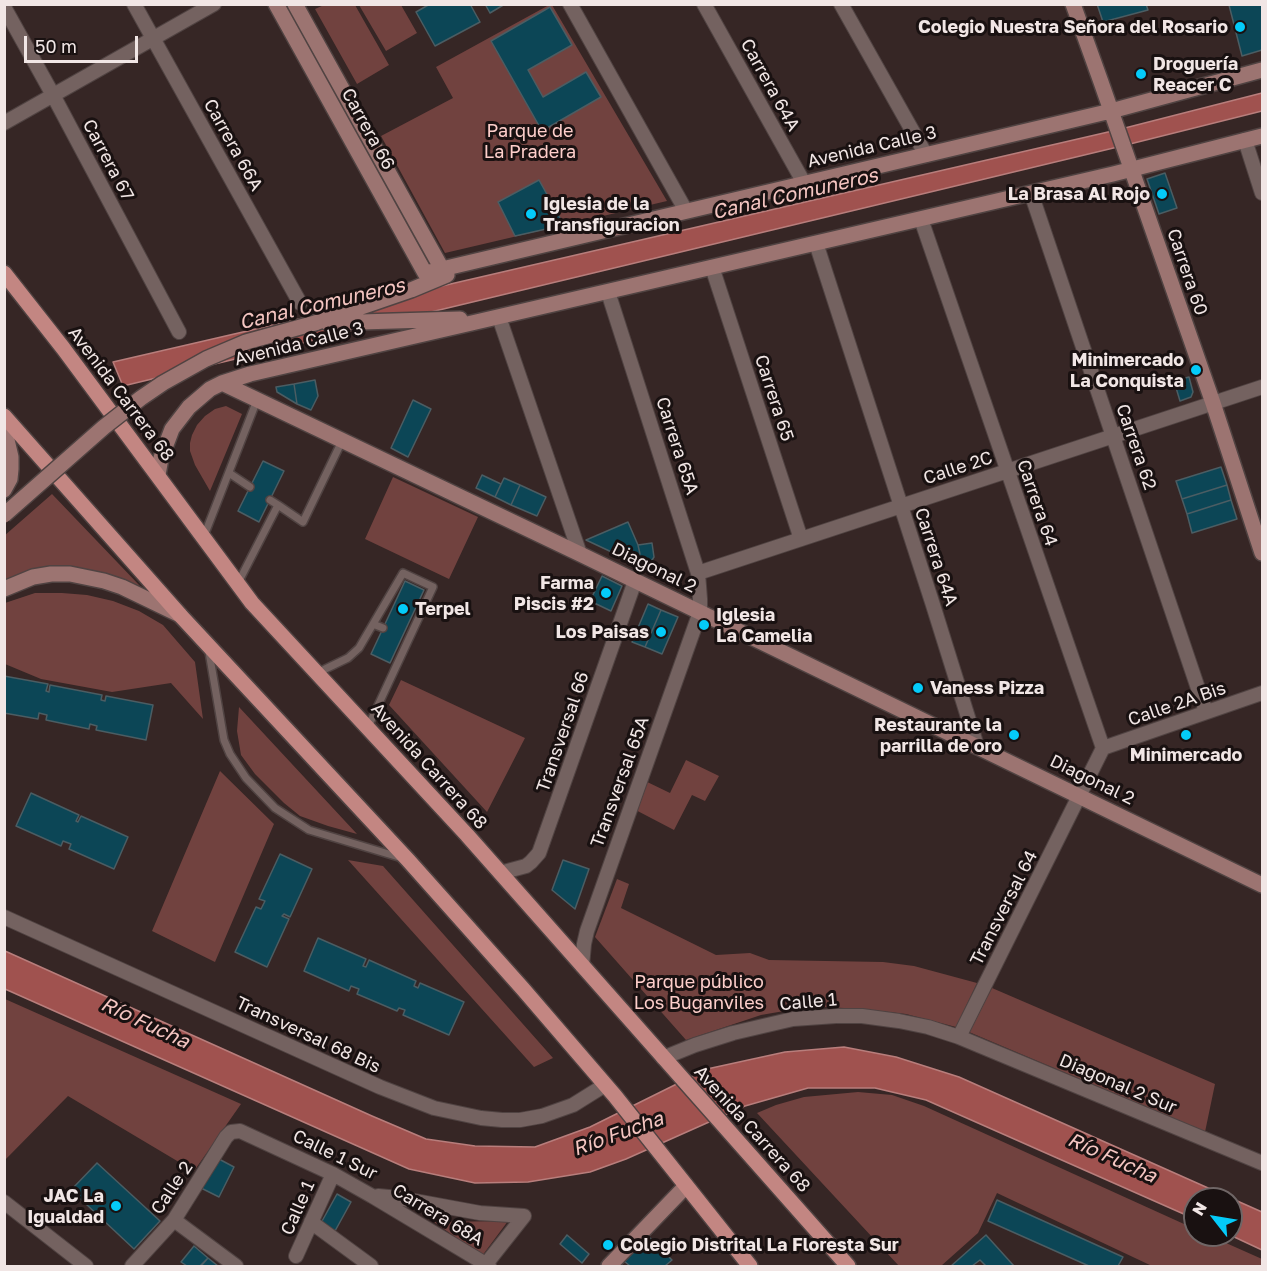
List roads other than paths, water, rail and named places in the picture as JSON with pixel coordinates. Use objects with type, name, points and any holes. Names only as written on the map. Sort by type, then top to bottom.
[{"type":"main road","name":"Carrera 66","points":[[276,4],[425,273]]},
{"type":"main road","name":"Carrera 66","points":[[295,4],[442,269]]},
{"type":"main road","name":"Carrera 60","points":[[1073,4],[1213,403],[1263,553]]},
{"type":"main road","name":"Avenida Calle 3","points":[[425,273],[926,154],[1113,118],[1263,70]]},
{"type":"main road","name":"Avenida Calle 3","points":[[158,475],[167,441],[180,417],[210,389],[250,374],[1031,193],[1129,164],[1263,136]]},
{"type":"main road","name":"Avenida Calle 3","points":[[4,515],[104,427],[141,398],[206,358],[246,342],[315,323],[411,290],[488,257]]},
{"type":"main road","name":"Avenida Carrera 68","points":[[4,273],[63,348],[252,603],[500,873],[848,1266]]},
{"type":"main road","name":"Avenida Calle 3","points":[[315,323],[499,317]]},
{"type":"main road","name":"Diagonal 2","points":[[222,383],[1263,885]]},
{"type":"main road","points":[[4,416],[208,646],[408,860],[523,989],[610,1090],[750,1266]]},
{"type":"main road","points":[[4,427],[11,457],[10,479],[4,490]]},
{"type":"main road","points":[[4,589],[33,577],[69,574],[122,587],[180,615]]},
{"type":"main road","points":[[616,1264],[686,1186]]},
{"type":"street","name":"Carrera 66A","points":[[134,4],[300,303]]},
{"type":"street","points":[[4,123],[214,4]]},
{"type":"street","points":[[570,4],[686,211]]},
{"type":"street","name":"Carrera 64A","points":[[704,4],[804,183]]},
{"type":"street","points":[[842,4],[926,154]]},
{"type":"street","name":"Carrera 67","points":[[4,7],[178,332]]},
{"type":"street","points":[[1245,140],[1263,193]]},
{"type":"street","name":"Carrera 62","points":[[1031,193],[1206,712]]},
{"type":"street","name":"Carrera 64","points":[[921,219],[1103,748]]},
{"type":"street","name":"Carrera 64A","points":[[816,243],[977,746]]},
{"type":"street","name":"Carrera 65","points":[[712,267],[801,539]]},
{"type":"street","name":"Carrera 65A","points":[[608,292],[698,573],[700,612]]},
{"type":"street","points":[[499,317],[580,554]]},
{"type":"street","name":"Calle 2C","points":[[698,573],[1263,387]]},
{"type":"street","name":"Transversal 66","points":[[500,873],[526,866],[539,853],[635,581]]},
{"type":"street","name":"Transversal 65A","points":[[582,966],[587,931],[700,612]]},
{"type":"street","name":"Calle 2A Bis","points":[[1103,748],[1263,693]]},
{"type":"street","points":[[1080,796],[1103,748]]},
{"type":"street","name":"Transversal 64","points":[[960,1037],[1080,796]]},
{"type":"street","name":"Transversal 68 Bis","points":[[4,917],[380,1087],[434,1108],[481,1118],[520,1120],[552,1114],[610,1090]]},
{"type":"street","name":"Calle 1","points":[[663,1058],[733,1033],[811,1017],[862,1016],[928,1027],[960,1037]]},
{"type":"street","name":"Diagonal 2 Sur","points":[[960,1037],[1263,1163]]},
{"type":"street","name":"Calle 1 Sur","points":[[240,1131],[333,1174],[372,1196],[399,1198],[480,1214],[524,1216]]},
{"type":"street","name":"Calle 2","points":[[132,1266],[174,1220],[226,1137],[231,1132],[240,1131]]},
{"type":"street","name":"Calle 1","points":[[296,1256],[333,1174]]},
{"type":"street","name":"Carrera 68A","points":[[372,1196],[487,1265],[524,1216]]},
{"type":"street","points":[[4,1202],[86,1266]]},
{"type":"street","points":[[174,1220],[236,1266]]},
{"type":"street","points":[[311,1222],[370,1266]]},
{"type":"lane","points":[[203,538],[257,400]]},
{"type":"lane","points":[[270,500],[303,522],[342,440]]},
{"type":"lane","points":[[229,473],[250,487]]},
{"type":"lane","points":[[237,585],[278,506]]},
{"type":"lane","points":[[317,673],[348,658],[359,648],[403,573],[433,587],[405,639],[368,727]]},
{"type":"lane","points":[[373,624],[383,628]]},
{"type":"lane","points":[[208,646],[224,740],[237,766],[274,808],[309,830],[408,860]]},
{"type":"water","points":[[1262,93],[1262,111],[123,386],[113,362],[1121,129]]},
{"type":"water","name":"Río Fucha","points":[[5,951],[426,1139],[475,1146],[535,1147],[590,1127],[707,1069],[785,1052],[844,1047],[896,1057],[959,1077],[1206,1187],[1183,1187],[1183,1214],[926,1100],[875,1088],[808,1088],[745,1106],[626,1159],[590,1172],[528,1182],[475,1183],[409,1169],[5,989]]},
{"type":"water","points":[[1243,1204],[1262,1212],[1262,1250],[1243,1241]]},
{"type":"place","name":"Colegio Nuestra Señora del Rosario","points":[[1240,27]]},
{"type":"place","name":"Droguería Reacer C","points":[[1141,74]]},
{"type":"place","name":"La Brasa Al Rojo","points":[[1162,194]]},
{"type":"place","name":"Iglesia de la Transfiguracion","points":[[531,214]]},
{"type":"place","name":"Minimercado La Conquista","points":[[1196,370]]},
{"type":"place","name":"Farma Piscis #2","points":[[606,593]]},
{"type":"place","name":"Terpel","points":[[403,609]]},
{"type":"place","name":"Iglesia La Camelia","points":[[704,625]]},
{"type":"place","name":"Los Paisas","points":[[661,632]]},
{"type":"place","name":"Vaness Pizza","points":[[918,688]]},
{"type":"place","name":"Restaurante la parrilla de oro","points":[[1014,735]]},
{"type":"place","name":"Minimercado","points":[[1186,735]]},
{"type":"place","name":"JAC La Igualdad","points":[[116,1206]]},
{"type":"place","name":"Colegio Distrital La Floresta Sur","points":[[608,1245]]},
{"type":"park label","name":"Parque de La Pradera","points":[[530,141]]},
{"type":"park label","name":"Parque público Los Buganviles","points":[[699,992]]},
{"type":"water label","name":"Canal Comuneros","points":[[795,194]]},
{"type":"water label","name":"Canal Comuneros","points":[[322,304]]}]
